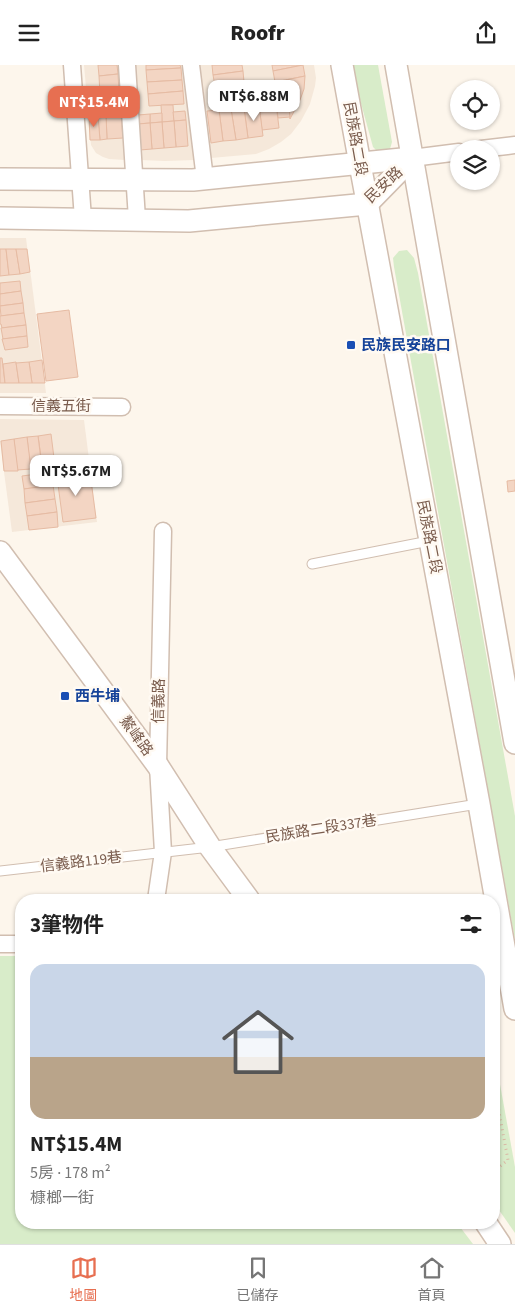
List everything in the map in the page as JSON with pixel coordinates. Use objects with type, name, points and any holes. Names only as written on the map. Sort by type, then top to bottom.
[{"type":"street","points":[[72,65],[83,219]]},
{"type":"street","points":[[127,65],[137,219]]},
{"type":"street","points":[[191,65],[205,179]]},
{"type":"street","name":"民族路二段","points":[[342,65],[495,894]]},
{"type":"street","points":[[396,65],[515,743]]},
{"type":"street","points":[[500,147],[515,145]]},
{"type":"street","points":[[412,158],[450,152]]},
{"type":"street","name":"民安路","points":[[0,179],[192,180],[412,158]]},
{"type":"street","name":"民安路","points":[[0,218],[189,221],[367,204],[412,158]]},
{"type":"street","name":"信義五街","points":[[0,406],[122,407]]},
{"type":"street","name":"信義路","points":[[157,894],[162,852],[158,765],[163,531]]},
{"type":"street","name":"鰲峰路","points":[[0,552],[158,765],[210,847],[245,894]]},
{"type":"street","name":"民族路二段","points":[[500,924],[515,1009]]},
{"type":"street","points":[[0,944],[15,944]]},
{"type":"street","points":[[490,1229],[500,1244]]},
{"type":"lane","points":[[312,564],[430,541]]},
{"type":"lane","name":"民族路二段337巷","points":[[162,852],[210,847],[479,804]]},
{"type":"lane","name":"信義路119巷","points":[[0,871],[162,852]]},
{"type":"path","points":[[500,1117],[508,1160],[500,1166]]},
{"type":"shaded area","points":[[84,65],[119,65],[125,160],[103,157],[96,153],[91,145]]},
{"type":"shaded area","points":[[134,65],[182,65],[194,160],[141,160]]},
{"type":"shaded area","points":[[199,65],[314,65],[315,86],[310,104],[301,121],[291,134],[281,142],[256,154],[211,158]]},
{"type":"shaded area","points":[[0,238],[26,238],[46,393],[0,393]]},
{"type":"shaded area","points":[[0,419],[84,420],[97,522],[12,532],[0,442]]},
{"type":"green space","points":[[353,65],[378,65],[392,142],[390,149],[384,153],[378,152],[373,147],[359,96]]},
{"type":"green space","points":[[407,250],[414,258],[418,273],[515,816],[515,940],[394,267],[393,258],[399,251]]},
{"type":"green space","points":[[0,956],[15,956],[15,1229],[462,1229],[473,1244],[0,1244]]},
{"type":"green space","points":[[500,1084],[515,1167],[515,1233],[500,1212]]},
{"type":"building","points":[[98,65],[117,65],[118,74],[99,76]]},
{"type":"building","points":[[146,65],[180,65],[181,68],[146,70]]},
{"type":"building","points":[[212,65],[242,65],[243,71],[213,75]]},
{"type":"building","points":[[272,65],[303,65],[273,71]]},
{"type":"building","points":[[303,65],[305,76],[275,82],[273,71]]},
{"type":"building","points":[[181,68],[182,80],[147,82],[146,70]]},
{"type":"building","points":[[243,71],[244,82],[215,86],[213,75]]},
{"type":"building","points":[[118,74],[119,92],[100,94],[99,76]]},
{"type":"building","points":[[305,76],[304,89],[290,119],[286,80]]},
{"type":"building","points":[[182,80],[183,91],[148,94],[147,82]]},
{"type":"building","points":[[244,82],[245,94],[216,97],[215,86]]},
{"type":"building","points":[[183,91],[184,104],[149,106],[148,94]]},
{"type":"building","points":[[287,91],[290,117],[278,118],[275,92]]},
{"type":"building","points":[[119,92],[120,110],[102,112],[100,94]]},
{"type":"building","points":[[275,95],[279,128],[262,130],[258,97]]},
{"type":"building","points":[[161,105],[173,105],[174,121],[162,122]]},
{"type":"building","points":[[259,105],[263,136],[248,138],[244,108]]},
{"type":"building","points":[[244,108],[248,138],[236,140],[231,109]]},
{"type":"building","points":[[231,109],[236,140],[223,141],[219,110]]},
{"type":"building","points":[[219,110],[223,141],[211,143],[207,111]]},
{"type":"building","points":[[185,111],[186,120],[174,121],[173,112]]},
{"type":"building","points":[[162,113],[162,122],[150,123],[150,114]]},
{"type":"building","points":[[121,114],[123,138],[107,139],[106,115]]},
{"type":"building","points":[[150,114],[150,123],[138,124],[138,115]]},
{"type":"building","points":[[106,115],[107,139],[100,140],[98,116]]},
{"type":"building","points":[[98,116],[100,140],[90,140],[89,117]]},
{"type":"building","points":[[186,120],[188,146],[176,147],[174,121]]},
{"type":"building","points":[[174,121],[176,147],[164,148],[162,122]]},
{"type":"building","points":[[162,122],[164,148],[152,149],[150,123]]},
{"type":"building","points":[[150,123],[152,149],[140,150],[138,124]]},
{"type":"building","points":[[0,249],[6,249],[9,275],[0,276]]},
{"type":"building","points":[[6,249],[16,249],[20,274],[9,275]]},
{"type":"building","points":[[16,249],[27,249],[30,272],[20,274]]},
{"type":"building","points":[[20,281],[21,291],[0,294],[0,283]]},
{"type":"building","points":[[21,291],[23,303],[0,306],[0,294]]},
{"type":"building","points":[[23,303],[24,313],[1,316],[0,306]]},
{"type":"building","points":[[69,310],[78,377],[46,381],[37,314]]},
{"type":"building","points":[[24,313],[26,325],[2,328],[0,316]]},
{"type":"building","points":[[26,325],[27,336],[3,339],[1,328]]},
{"type":"building","points":[[27,336],[28,347],[5,350],[2,339]]},
{"type":"building","points":[[0,358],[2,358],[5,383],[0,383]]},
{"type":"building","points":[[42,360],[45,383],[32,383],[29,362]]},
{"type":"building","points":[[16,362],[19,383],[5,383],[3,364]]},
{"type":"building","points":[[29,362],[32,383],[19,383],[16,363]]},
{"type":"building","points":[[51,434],[55,466],[48,467],[42,464],[38,436]]},
{"type":"building","points":[[38,436],[42,468],[36,469],[36,467],[30,466],[27,437]]},
{"type":"building","points":[[27,437],[31,469],[17,470],[14,439]]},
{"type":"building","points":[[14,439],[18,471],[4,471],[1,441]]},
{"type":"building","points":[[52,472],[53,485],[24,489],[22,476]]},
{"type":"building","points":[[90,473],[96,518],[63,522],[57,477]]},
{"type":"building","points":[[515,480],[515,491],[508,492],[507,481]]},
{"type":"building","points":[[53,485],[55,499],[25,503],[24,489]]},
{"type":"building","points":[[55,499],[57,512],[27,516],[25,503]]},
{"type":"building","points":[[57,512],[58,527],[29,530],[27,516]]},
{"type":"place","name":"民族民安路口","points":[[351,345]]},
{"type":"place","name":"西牛埔","points":[[65,696]]}]
